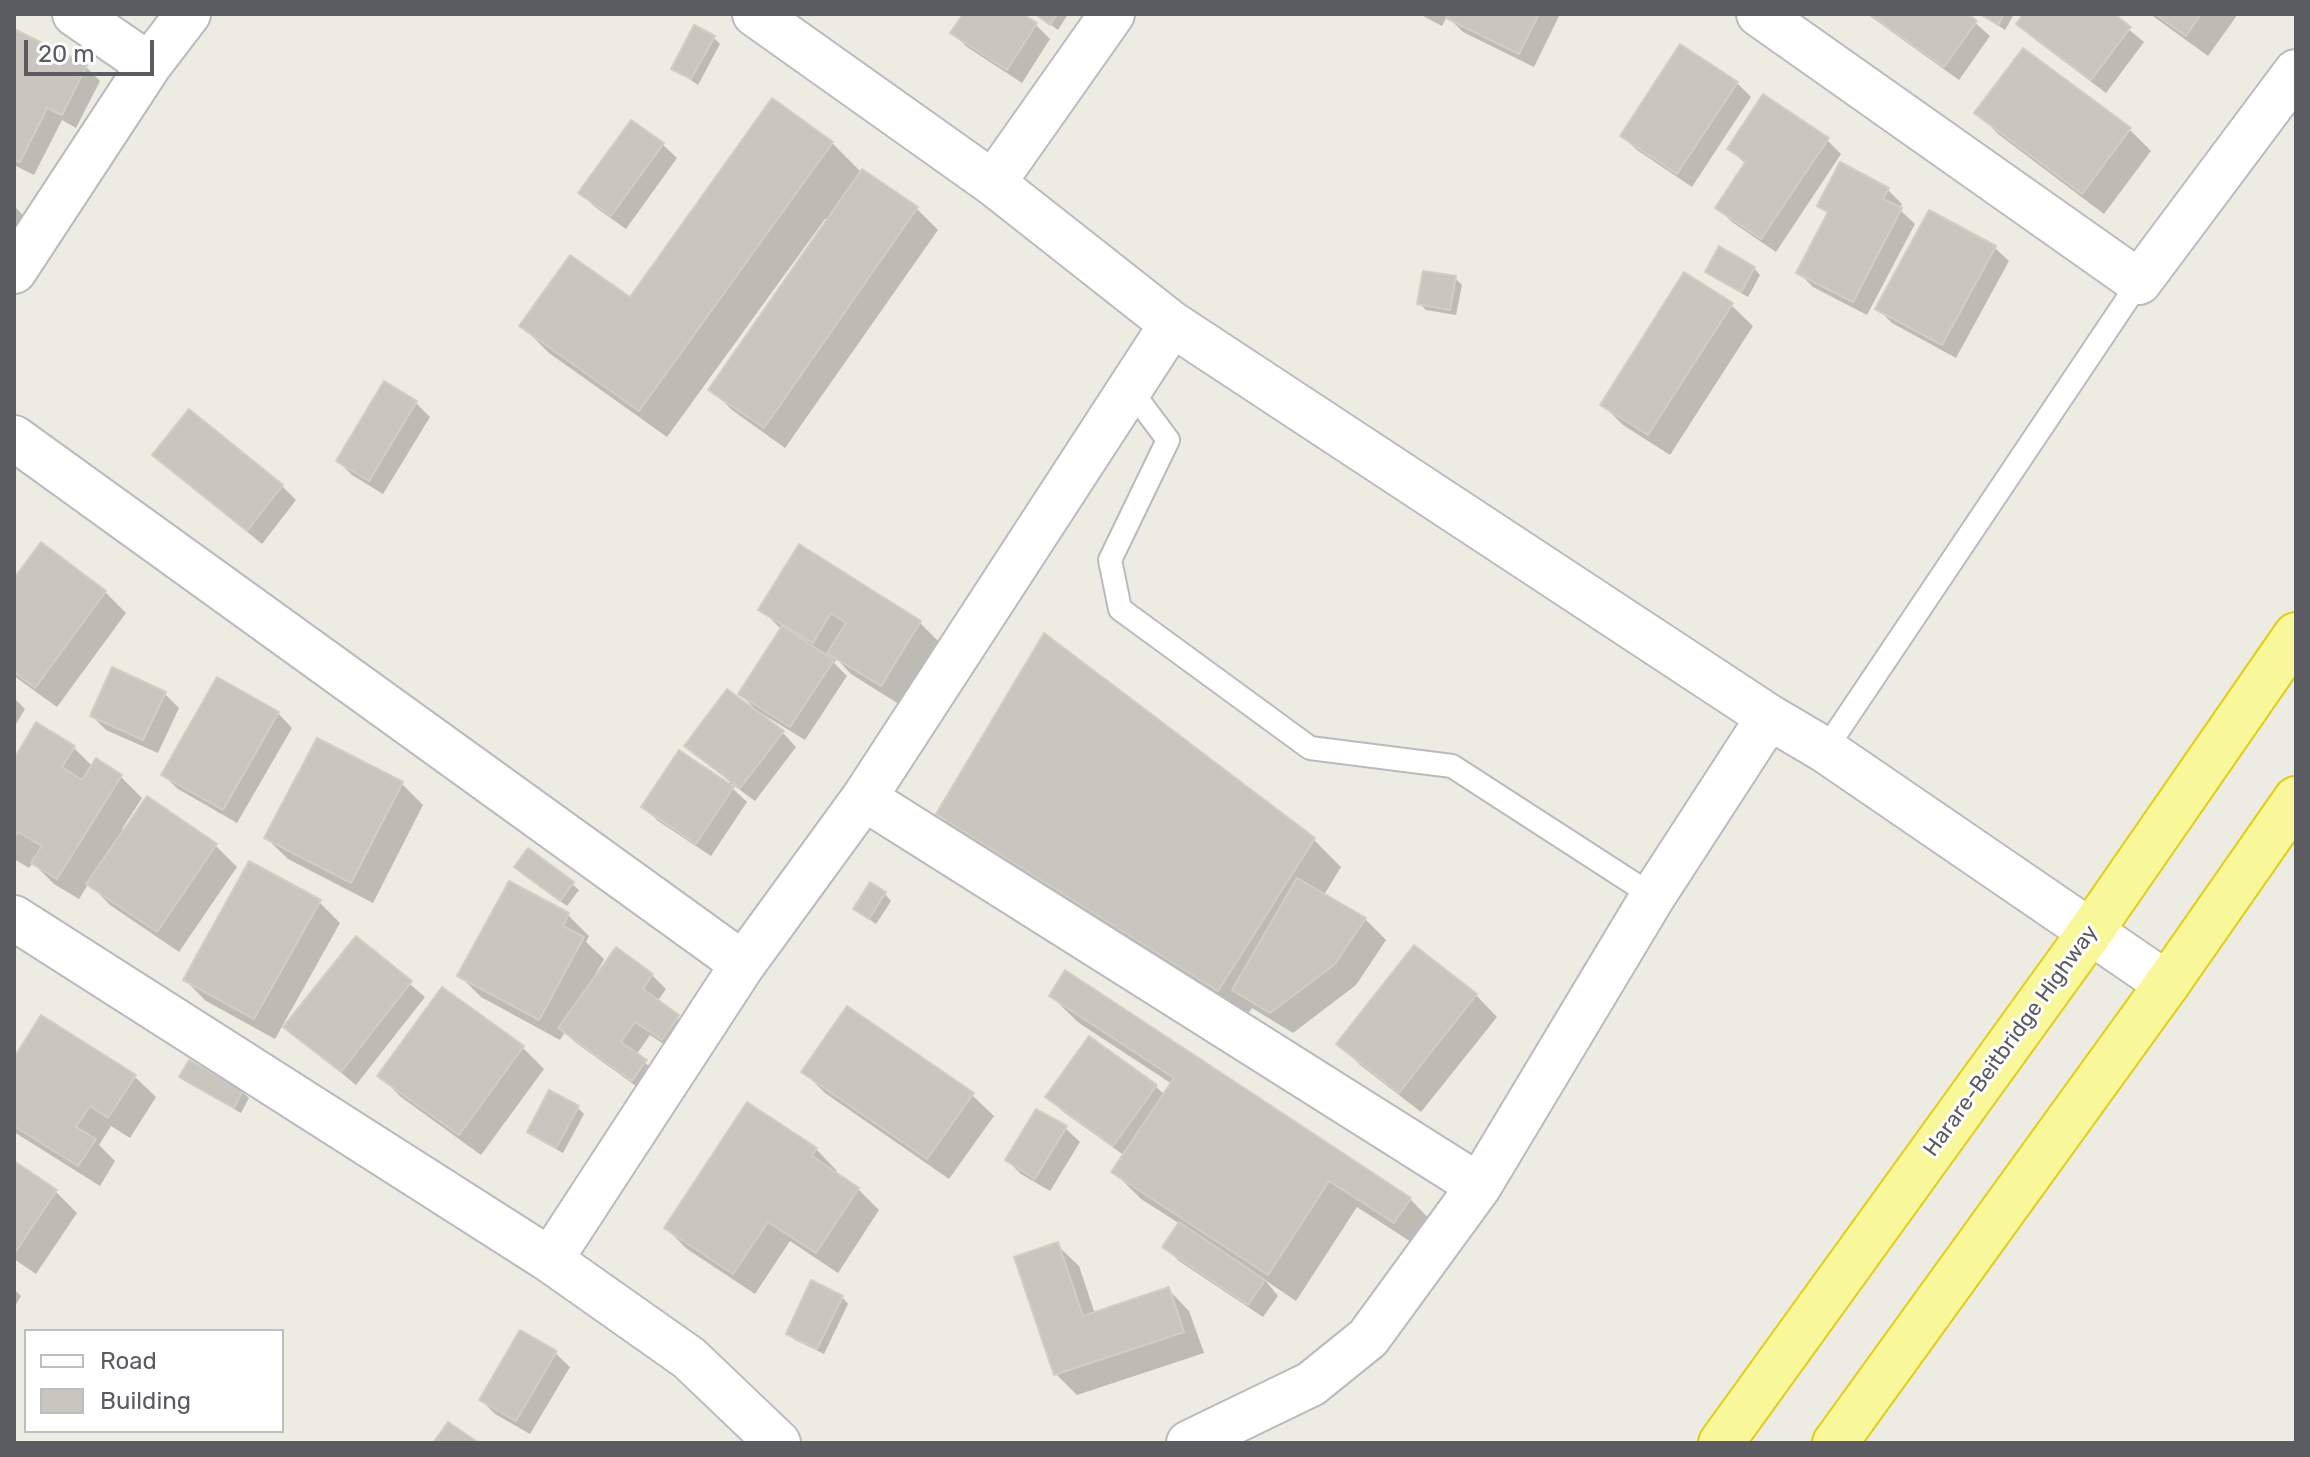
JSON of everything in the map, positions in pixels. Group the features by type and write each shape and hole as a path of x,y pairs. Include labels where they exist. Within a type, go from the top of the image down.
{"highway":[{"name":"Harare-Beitbridge Highway","path":"1721,1443 2091,931 2296,635"},
{"path":"1835,1443 2167,984 2296,799"}],"street":[{"path":"75,14 149,65"},
{"path":"14,271 149,65 188,14"},
{"path":"755,14 993,183 1172,324 1769,717 1825,750 2167,984"},
{"path":"993,183 1112,14"},
{"path":"1759,14 2139,282 2296,72"},
{"path":"550,1260 743,964 864,798 1172,324"},
{"path":"14,438 743,964"},
{"path":"1189,1443 1311,1384 1368,1338 1479,1186 1653,896 1769,717"},
{"path":"864,798 1479,1186"},
{"path":"14,918 550,1260 689,1358 778,1443"}],"lane":[{"path":"1825,750 2139,282"},
{"path":"1130,389 1168,440 1110,560 1120,609 1310,748 1452,766 1653,896"}],"building":[{"path":"963,14 1023,14 1037,23 1007,70 950,33"},
{"path":"1035,14 1057,14 1050,25"},
{"path":"1449,14 1539,14 1519,54 1446,18"},
{"path":"1869,14 1968,14 1977,21 1944,67"},
{"path":"1980,14 2004,14 1998,25"},
{"path":"2023,14 2114,14 2131,27 2091,80 2016,24"},
{"path":"2155,14 2201,14 2186,36"},
{"path":"694,25 715,36 691,79 671,69"},
{"path":"16,30 87,65 62,115 47,108 20,162 14,160"},
{"path":"1680,44 1738,82 1677,174 1620,136"},
{"path":"2023,48 2131,128 2082,194 1974,113"},
{"path":"1763,94 1829,138 1761,239 1715,208 1746,161 1727,149"},
{"path":"772,98 833,142 639,411 519,326 570,255 630,297"},
{"path":"631,120 664,143 611,216 578,193"},
{"path":"1840,162 1889,188 1883,199 1902,208 1853,302 1796,273 1828,212 1817,206"},
{"path":"862,169 918,207 764,428 708,390"},
{"path":"1929,210 1996,246 1942,345 1875,309"},
{"path":"1719,246 1755,267 1741,292 1705,272"},
{"path":"1423,271 1456,276 1450,310 1417,304"},
{"path":"1684,272 1733,303 1648,435 1600,405"},
{"path":"384,381 417,401 369,481 336,461"},
{"path":"189,409 283,485 247,531 152,455"},
{"path":"41,542 106,591 35,688 14,672 14,578"},
{"path":"799,544 921,621 881,686 827,653 846,623 831,613 813,643 758,610"},
{"path":"782,626 834,660 790,727 738,694"},
{"path":"1044,633 1315,838 1218,991 936,814"},
{"path":"112,667 166,692 143,740 90,716"},
{"path":"217,677 279,712 223,810 161,775"},
{"path":"727,689 784,731 740,788 684,746"},
{"path":"36,722 75,746 62,767 82,780 96,758 122,775 57,879 31,863 42,846 18,832 14,838 14,759"},
{"path":"317,738 403,782 351,883 264,838"},
{"path":"679,750 734,787 696,844 641,807"},
{"path":"147,796 217,844 157,932 86,884"},
{"path":"528,848 574,882 560,901 514,867"},
{"path":"249,861 321,900 254,1019 183,980"},
{"path":"1297,878 1366,918 1335,964 1270,1013 1232,990"},
{"path":"509,881 569,913 563,926 584,937 539,1020 457,976"},
{"path":"870,882 886,892 869,919 853,909"},
{"path":"356,936 412,981 341,1072 283,1027"},
{"path":"1414,945 1477,994 1399,1093 1336,1044"},
{"path":"616,947 653,974 643,989 679,1015 662,1040 635,1022 621,1042 647,1060 632,1081 558,1028"},
{"path":"1065,970 1411,1198 1394,1223 1329,1181 1268,1275 1111,1172 1174,1078 1049,996"},
{"path":"442,987 524,1046 459,1135 377,1076"},
{"path":"847,1006 974,1093 927,1159 801,1072"},
{"path":"41,1015 136,1075 108,1118 90,1106 76,1127 96,1139 78,1166 14,1126 14,1058"},
{"path":"1089,1036 1157,1085 1113,1146 1045,1097"},
{"path":"189,1060 243,1090 234,1108 179,1077"},
{"path":"549,1090 579,1106 556,1148 527,1132"},
{"path":"747,1102 817,1148 812,1156 859,1188 816,1253 768,1222 733,1274 664,1228"},
{"path":"1036,1109 1067,1126 1035,1179 1005,1160"},
{"path":"14,1161 57,1190 14,1254"},
{"path":"1179,1222 1265,1280 1248,1305 1162,1247"},
{"path":"1058,1242 1083,1316 1169,1287 1184,1332 1054,1375 1014,1257"},
{"path":"811,1280 843,1296 817,1349 786,1334"},
{"path":"520,1330 557,1351 516,1421 479,1400"},
{"path":"448,1422 479,1443 433,1443"}]}
